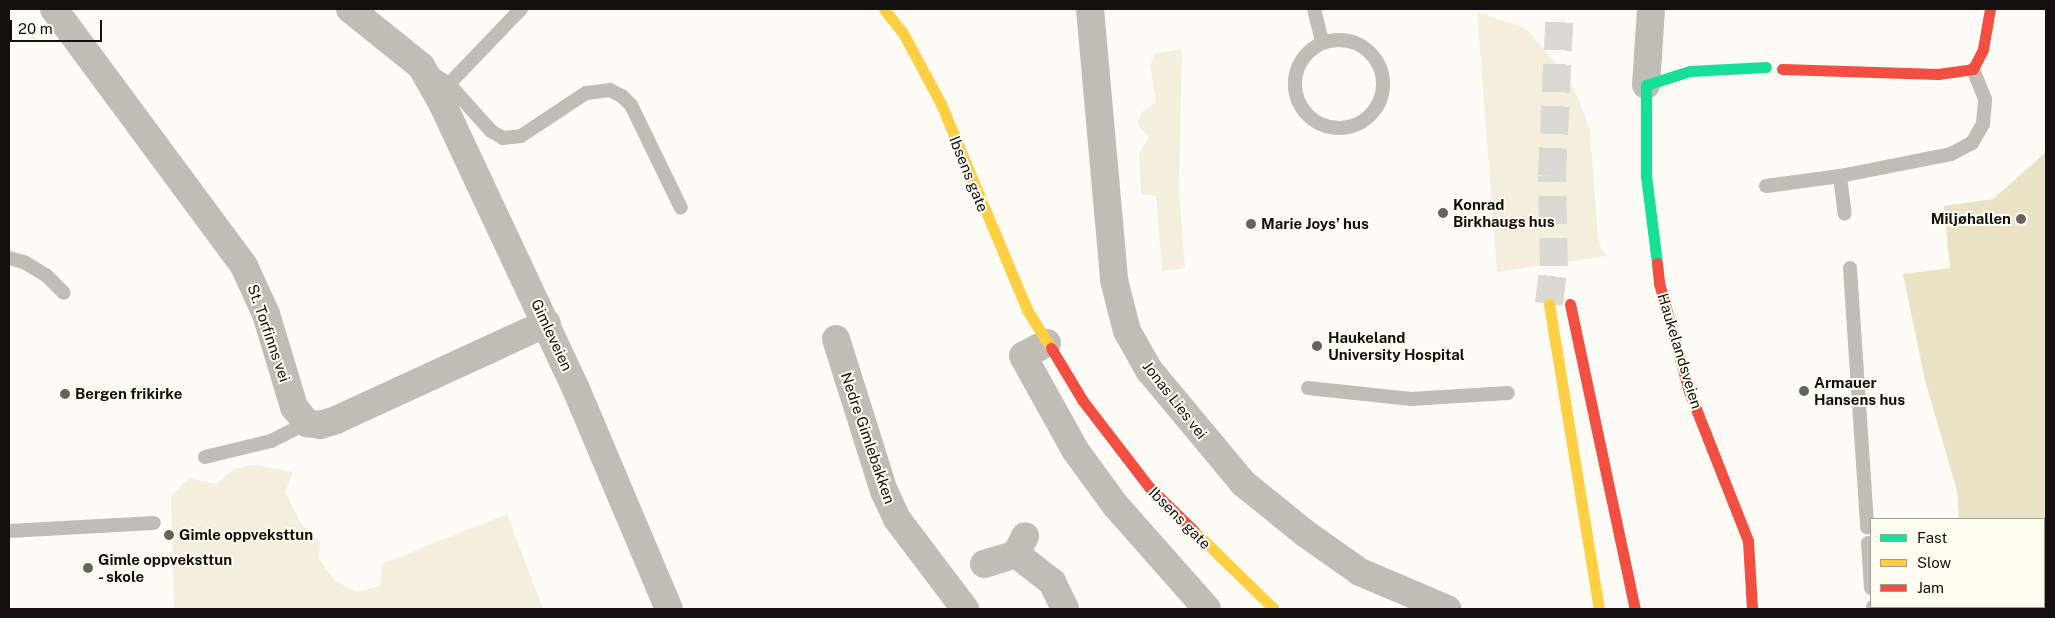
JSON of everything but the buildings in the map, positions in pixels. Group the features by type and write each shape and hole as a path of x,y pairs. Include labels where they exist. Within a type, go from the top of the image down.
{"main road":[{"name":"Ibsens gate","path":"884,9 903,33 941,104 998,246 1027,310 1047,343 1121,455 1182,522 1274,609"},
{"path":"1782,69 1938,74 1974,69 1983,48 1990,9"},
{"path":"1646,85 1690,71 1766,67"},
{"name":"Haukelandsveien","path":"1646,85 1646,176 1659,283 1689,391 1735,502 1748,541 1752,609"},
{"path":"1549,304 1599,609"},
{"path":"1570,304 1635,609"}],"street":[{"name":"St. Torfinns vei","path":"54,9 244,266 266,314 294,407 307,423"},
{"name":"Gimleveien","path":"350,9 420,66 442,103 547,323 622,492 669,609"},
{"name":"Jonas Lies vei","path":"1090,9 1114,280 1128,331 1149,370 1243,483 1306,534 1360,572 1447,609"},
{"name":"Haukelandsveien","path":"1646,85 1651,9"},
{"path":"307,423 320,425 336,420 547,323"},
{"name":"Nedre Gimlebakken","path":"836,339 884,492 897,519 965,601"},
{"path":"1047,343 1023,356 1071,444 1116,506 1207,609"},
{"path":"984,564 1021,545 1052,582 1065,609"}],"lane":[{"path":"449,84 521,9"},
{"path":"1314,9 1322,42"},
{"path":"1351,41 1375,57 1382,71 1384,86 1373,113 1348,128 1319,124 1307,116 1294,90 1300,61 1322,42 1351,41"},
{"name":"Gimleveien","path":"420,66 449,84 491,131 512,138 586,93 610,90 622,96 631,105 681,208"},
{"path":"1766,186 1840,176 1951,154 1972,143 1983,124 1985,99 1974,69"},
{"path":"1840,176 1845,214"},
{"path":"9,258 24,262 46,275 64,293"},
{"path":"1850,268 1867,527"},
{"path":"1308,388 1411,398 1508,394"},
{"path":"204,457 271,441 307,423"},
{"path":"9,531 154,523"},
{"path":"1868,543 1870,573"}],"shaded area":[{"path":"1477,12 1522,27 1530,33 1562,70 1577,96 1590,130 1598,237 1601,248 1608,256 1497,272"},
{"path":"1182,49 1179,190 1185,268 1162,271 1156,196 1141,194 1139,153 1149,138 1137,124 1142,112 1156,101 1150,65 1156,53"},
{"path":"2046,152 2046,609 1965,609 2045,608 2045,518 1959,518 1957,491 1925,380 1903,274 1950,268 1944,206 1993,199"},
{"path":"254,465 293,472 285,492 301,524 320,542 319,559 335,581 357,592 380,586 382,564 507,514 543,609 174,609 171,496 189,478 216,484 234,469"}],"tunnel":[{"path":"1549,304 1554,266 1552,176 1560,9"}],"traffic: fast":[{"path":"1657,263 1646,176 1646,85 1690,71 1766,67"}],"traffic: slow":[{"path":"884,9 903,33 941,104 1027,310 1051,348"},
{"path":"1549,304 1599,609"},
{"path":"1193,530 1274,609"}],"traffic: jam":[{"path":"1782,69 1938,74 1973,69 1983,49 1990,9"},
{"path":"1657,263 1659,283 1689,391 1748,541 1752,609"},
{"path":"1570,304 1635,609"},
{"path":"1051,348 1083,401 1149,487 1193,530"}],"place":[{"name":"Konrad Birkhaugs hus","path":"1443,213"},
{"name":"Miljøhallen","path":"2021,219"},
{"name":"Marie Joys’ hus","path":"1251,224"},
{"name":"Haukeland University Hospital","path":"1317,346"},
{"name":"Armauer Hansens hus","path":"1804,391"},
{"name":"Bergen frikirke","path":"65,394"},
{"name":"Gimle oppveksttun","path":"169,535"},
{"name":"Gimle oppveksttun - skole","path":"88,568"}]}
